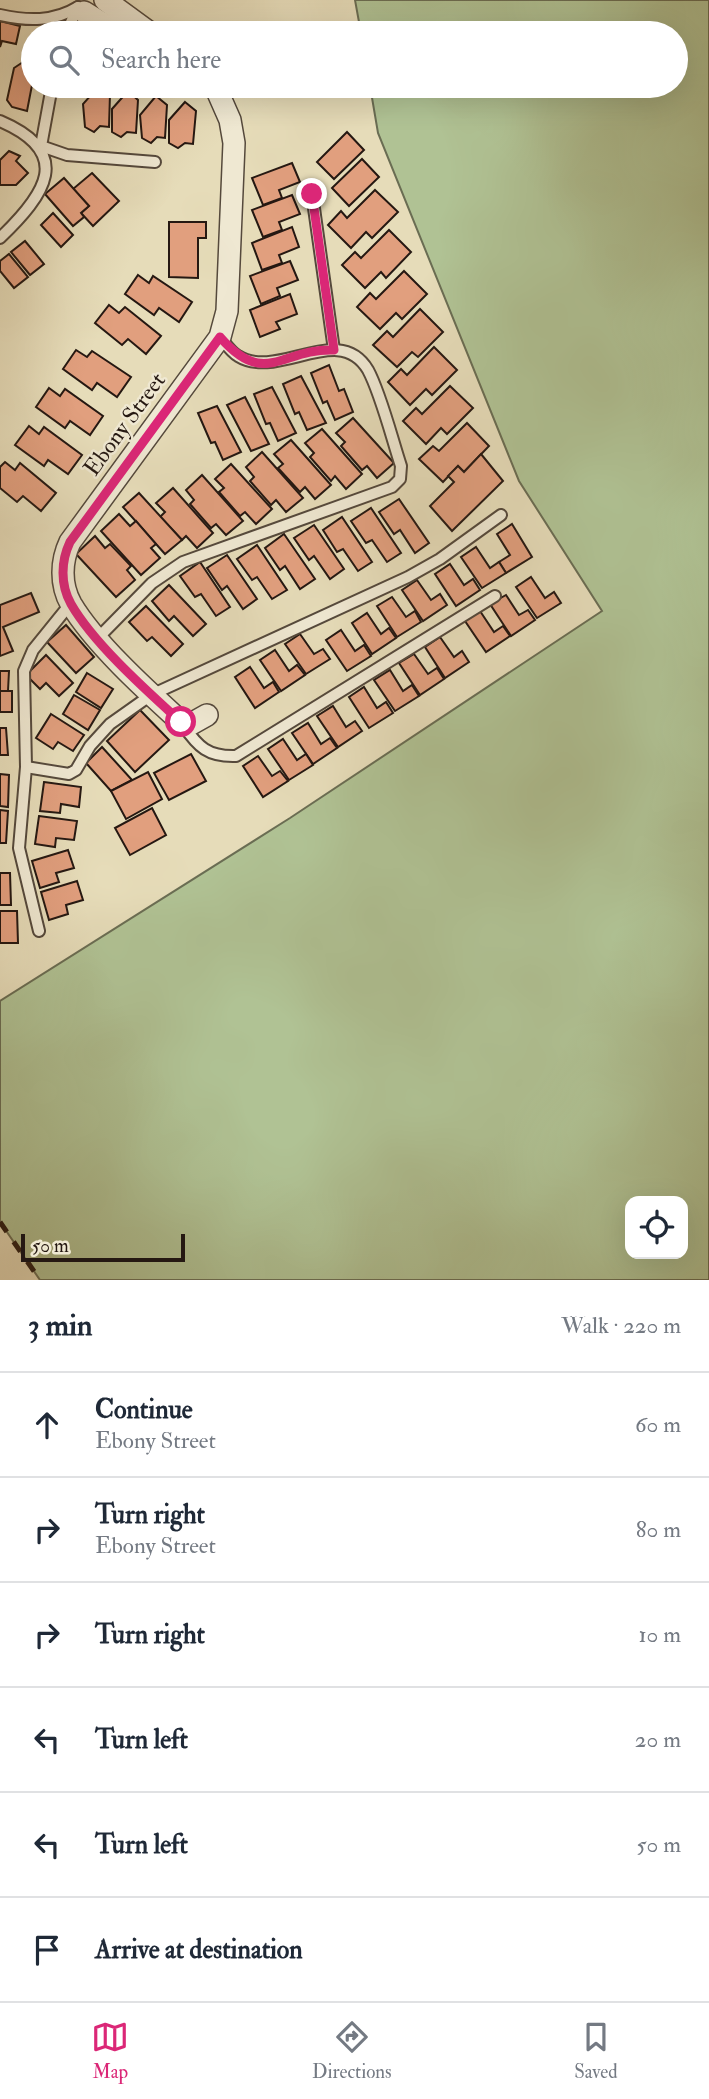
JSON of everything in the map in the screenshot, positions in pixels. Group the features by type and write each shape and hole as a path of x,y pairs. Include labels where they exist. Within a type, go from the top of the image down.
{"street":[{"path":"89,4 98,21"},
{"path":"89,4 125,21"},
{"name":"Ebony Street","path":"181,722 98,638 71,603 64,585 62,558 70,542 220,337 227,311 234,144 230,120 220,98"},
{"path":"181,722 191,724 207,715"}],"lane":[{"path":"0,15 39,20 69,13 89,4"},
{"path":"76,21 89,4"},
{"path":"0,238 29,210 44,184 45,166 41,146 50,98"},
{"path":"0,121 22,130 41,146 67,155 155,162"},
{"path":"312,194 334,350"},
{"path":"98,638 152,583 183,562 392,487 400,479 401,466 367,369 355,356 319,349 277,363 257,363 237,356 220,337"},
{"path":"26,767 69,774 76,770 90,746 110,724 152,695 408,577 440,559 501,515"},
{"path":"181,722 197,746 207,753 236,756 495,596"},
{"path":"39,931 19,848 26,767 24,671 27,661 71,603"}],"green space":[{"path":"355,0 709,0 709,1280 40,1280 0,1222 0,1001 290,818 602,611 519,481 378,133 372,98 688,98 688,21 359,21"}],"building":[{"path":"0,21 20,26 16,44 2,41 0,47"},
{"path":"21,63 21,98 30,98 27,111 12,107 7,100 14,68"},
{"path":"88,98 110,98 109,127 100,126 94,132 85,127 83,104"},
{"path":"122,98 138,100 136,133 127,132 121,137 112,132 112,109"},
{"path":"154,98 167,105 165,138 157,137 151,143 142,138 140,115"},
{"path":"185,102 196,111 193,144 185,143 178,148 169,143 169,120"},
{"path":"347,132 364,150 334,179 317,162"},
{"path":"9,151 20,156 16,161 28,173 16,185 0,185 0,160"},
{"path":"362,159 379,177 349,206 332,188"},
{"path":"292,163 300,182 279,190 282,198 263,205 252,178"},
{"path":"92,173 119,201 93,226 81,213 89,206 73,189"},
{"path":"64,178 89,206 81,213 84,217 73,226 45,194"},
{"path":"375,190 398,212 372,238 366,232 351,248 328,225 341,211 347,218"},
{"path":"292,195 300,214 279,222 282,230 263,237 252,210"},
{"path":"53,213 73,235 61,247 41,225"},
{"path":"169,222 206,222 206,238 198,238 198,278 169,277"},
{"path":"292,227 299,247 279,255 282,263 262,270 252,243"},
{"path":"389,230 411,252 386,278 381,272 365,288 342,265 355,252 361,258"},
{"path":"25,241 44,264 30,275 11,252"},
{"path":"9,254 28,277 14,288 0,271 0,261"},
{"path":"290,261 298,280 277,288 280,296 261,304 250,276"},
{"path":"404,271 427,294 402,319 396,313 380,329 357,307 370,293 376,299"},
{"path":"138,275 149,283 153,276 192,302 179,322 159,308 154,315 125,294"},
{"path":"290,294 297,314 276,322 280,329 260,337 250,310"},
{"path":"109,305 119,313 125,307 161,336 146,354 128,339 122,345 95,323"},
{"path":"420,309 443,332 418,357 412,352 397,367 373,345 387,331 393,337"},
{"path":"434,347 457,370 432,395 426,389 410,405 388,382 401,369 407,375"},
{"path":"76,350 87,357 92,351 131,377 117,397 97,383 92,390 63,369"},
{"path":"329,365 339,391 344,389 353,412 335,420 327,401 323,403 311,373"},
{"path":"301,376 326,423 307,430 299,412 295,414 283,384"},
{"path":"450,386 473,408 447,434 441,428 426,444 403,421 416,408 422,414"},
{"path":"272,387 296,433 278,441 270,423 266,424 254,394"},
{"path":"49,388 60,396 65,389 103,416 90,435 70,421 65,428 36,407"},
{"path":"245,397 269,444 251,451 227,405"},
{"path":"217,406 241,452 223,460 215,442 211,443 198,413"},
{"path":"353,418 394,463 377,478 367,466 362,470 341,446 345,442 336,433"},
{"path":"467,423 489,446 464,472 458,466 443,482 419,459 433,446 439,451"},
{"path":"29,426 39,434 44,427 82,455 68,474 48,460 44,466 15,445"},
{"path":"322,429 362,474 346,489 335,476 331,481 310,457 314,453 305,443"},
{"path":"291,440 331,485 315,499 305,487 300,492 278,468 283,464 274,454"},
{"path":"262,452 303,498 286,512 276,500 271,505 250,481 254,477 246,467"},
{"path":"481,454 503,481 452,531 430,506 454,482 448,476 458,466 464,472"},
{"path":"5,462 15,470 20,463 56,493 41,511 23,496 17,502 0,488 0,467"},
{"path":"231,464 272,509 256,524 245,512 240,516 219,492 224,488 215,479"},
{"path":"202,475 243,521 226,535 216,524 211,528 190,504 194,500 186,490"},
{"path":"173,488 213,533 197,548 186,536 182,540 160,517 165,512 156,503"},
{"path":"139,493 182,540 165,554 123,507"},
{"path":"399,499 429,543 415,553 400,530 394,534 379,512"},
{"path":"371,508 401,553 387,562 372,540 366,543 351,521"},
{"path":"119,514 130,526 136,521 156,544 151,548 160,558 141,575 101,531"},
{"path":"342,517 372,562 358,571 343,549 337,552 323,530"},
{"path":"512,524 532,557 506,573 499,562 510,555 497,534"},
{"path":"314,525 344,569 330,579 314,556 309,560 294,538"},
{"path":"284,534 315,579 300,589 285,566 280,570 265,548"},
{"path":"95,536 105,548 110,544 131,566 127,570 135,580 116,597 76,554"},
{"path":"257,545 287,590 272,599 257,577 252,580 237,559"},
{"path":"476,547 490,568 499,562 506,573 482,588 461,557"},
{"path":"227,555 257,599 243,609 227,586 222,590 207,568"},
{"path":"200,562 230,607 216,616 201,594 195,597 180,576"},
{"path":"450,564 464,585 473,579 480,590 456,606 435,574"},
{"path":"531,577 545,598 554,592 561,603 537,618 516,587"},
{"path":"417,580 431,600 440,594 447,605 423,621 402,590"},
{"path":"169,585 206,624 193,636 174,616 169,621 152,601"},
{"path":"31,593 39,612 3,627 13,651 0,656 0,605"},
{"path":"506,595 519,615 528,610 535,620 511,636 490,604"},
{"path":"392,597 406,617 415,611 421,622 397,637 377,606"},
{"path":"146,606 183,644 171,656 152,637 147,641 129,622"},
{"path":"480,611 494,632 503,626 510,636 486,652 465,621"},
{"path":"367,613 381,634 389,628 396,638 372,654 352,623"},
{"path":"66,625 94,657 76,673 47,642"},
{"path":"341,630 355,651 364,645 371,656 347,671 326,640"},
{"path":"300,634 314,654 323,649 330,659 306,674 285,644"},
{"path":"440,637 454,657 462,651 469,662 445,678 425,647"},
{"path":"275,650 289,671 297,665 305,675 281,691 260,660"},
{"path":"414,654 428,674 437,668 444,679 420,695 399,663"},
{"path":"46,655 73,683 59,696 46,683 40,689 26,675"},
{"path":"250,667 264,688 273,682 279,692 255,708 235,677"},
{"path":"390,670 403,691 412,685 419,696 395,711 374,680"},
{"path":"0,671 9,671 8,691 0,691"},
{"path":"87,673 113,689 101,708 76,692"},
{"path":"364,687 377,708 386,702 393,713 369,728 349,697"},
{"path":"0,691 12,691 12,712 0,712"},
{"path":"74,695 100,710 88,730 63,714"},
{"path":"333,706 346,727 355,721 362,731 338,747 317,716"},
{"path":"140,710 169,740 135,772 107,741"},
{"path":"51,714 84,735 73,751 58,742 53,749 36,738"},
{"path":"308,723 321,744 330,738 337,748 313,764 292,733"},
{"path":"0,728 6,728 8,755 0,755"},
{"path":"283,739 297,760 306,754 313,765 289,780 268,749"},
{"path":"102,747 132,780 111,791 86,763"},
{"path":"191,754 206,781 169,800 154,773"},
{"path":"258,756 272,776 280,771 288,781 263,797 243,766"},
{"path":"148,772 162,799 126,819 111,791"},
{"path":"0,774 9,775 8,807 0,806"},
{"path":"44,782 81,787 79,807 61,804 60,813 40,811"},
{"path":"152,808 166,835 130,855 115,828"},
{"path":"0,810 8,811 6,843 0,843"},
{"path":"39,816 77,821 74,840 56,838 55,847 35,844"},
{"path":"68,850 74,868 56,873 59,882 40,888 32,861"},
{"path":"0,873 10,873 11,905 0,905"},
{"path":"77,881 83,900 66,905 68,914 49,920 41,892"},
{"path":"0,911 17,911 18,943 0,943"}],"railway":[{"path":"0,1222 40,1280"}],"route":[{"path":"181,722 98,638 71,603 64,585 62,558 70,542 220,337 237,356 257,363 277,363 319,349 334,350 312,194"}]}
